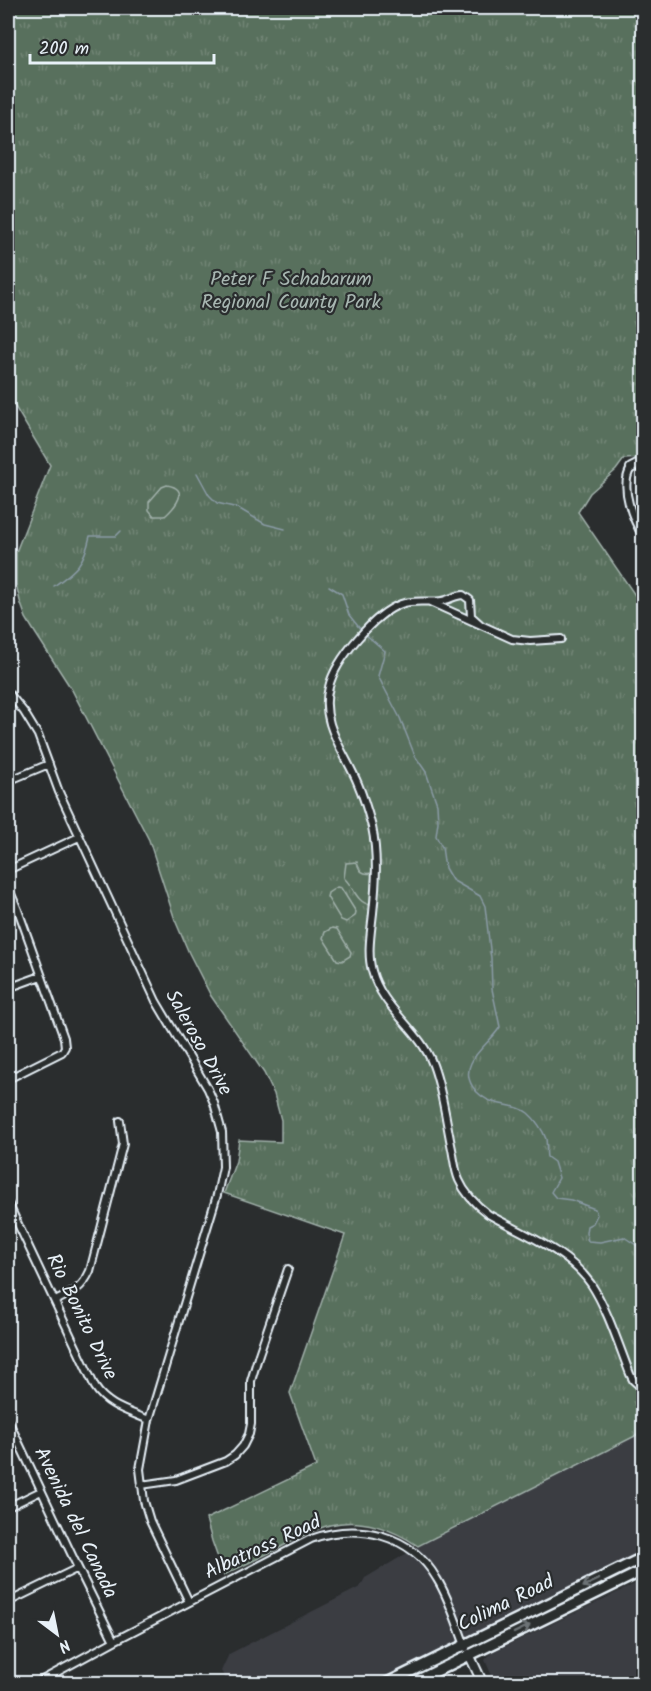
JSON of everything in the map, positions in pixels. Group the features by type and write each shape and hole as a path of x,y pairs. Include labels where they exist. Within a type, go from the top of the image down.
{"main road":[{"name":"Colima Road","path":"385,1683 644,1557"},
{"name":"Colima Road","path":"410,1683 644,1570"}],"street":[{"path":"644,464 631,468 626,480 630,507 644,538"},
{"path":"480,624 471,616 471,603 466,596 441,601 400,604 381,615 339,662 328,689 326,707 332,730 362,793 372,829 376,873 370,962 375,981 388,1004 417,1036 430,1057 438,1081 456,1172 467,1195 479,1208 556,1252 582,1274 599,1299 633,1380 644,1390"},
{"path":"427,601 517,640 561,639"},
{"name":"Saleroso Drive","path":"8,692 38,735 59,792 156,1001 208,1089 222,1132 223,1167 217,1195 149,1419 140,1469 144,1501 150,1521 189,1602"},
{"path":"8,781 49,764"},
{"path":"8,870 80,837"},
{"path":"8,887 64,1038 65,1047 62,1052 8,1079"},
{"path":"8,988 41,975"},
{"path":"55,1301 76,1291 85,1283 90,1271 123,1144 120,1120"},
{"name":"Rio Bonito Drive","path":"8,1203 94,1387 108,1402 149,1419"},
{"path":"141,1485 176,1480 226,1461 243,1446 251,1424 251,1381 288,1269"},
{"name":"Avenida del Canada","path":"8,1420 114,1641"},
{"path":"8,1507 41,1491"},
{"name":"Albatross Road","path":"35,1683 311,1539 338,1531 376,1533 399,1542 421,1558 431,1569 446,1595 483,1683"},
{"path":"8,1602 78,1568"}],"shaded area":[{"path":"643,1430 643,1550 376,1683 228,1683 221,1671 229,1654 360,1587 365,1578 431,1539"},
{"path":"643,1580 643,1683 495,1683 485,1660 491,1653"}],"green space":[{"name":"Peter F Schabarum Regional County Park","path":"8,8 643,8 643,458 624,459 616,470 590,493 578,512 637,598 643,614 643,1432 418,1546 398,1534 376,1526 342,1523 310,1532 224,1575 206,1519 316,1466 290,1393 345,1235 224,1193 236,1161 239,1140 281,1142 281,1120 274,1094 264,1073 211,996 175,920 149,840 72,690 26,618 20,601 16,584 16,552 50,465 8,395"},
{"path":"167,485 178,490 179,499 165,516 154,516 149,510 149,502 162,487"},
{"path":"357,862 362,872 372,873 370,905 358,898 344,878 346,863"},
{"path":"337,887 341,888 356,912 355,916 346,922 341,920 327,897 328,893"},
{"path":"332,928 337,929 351,952 350,956 342,961 337,960 323,938 325,932"}],"waterway":[{"path":"197,473 209,495 217,503 238,508 265,524 285,529"},
{"path":"54,586 78,566 90,536 116,536 121,531"},
{"path":"329,586 342,594 349,615 361,630"},
{"path":"364,633 385,651 378,676 400,718 415,756 426,772 437,804 436,836 442,847 445,868 452,880 480,896 485,906 492,989 500,1027 471,1063 470,1081 481,1096 493,1102 524,1110 531,1115 543,1132 546,1139 547,1157 554,1162 559,1178 551,1192 556,1198 571,1200 595,1209 597,1215 593,1223 587,1226 588,1241 600,1242 624,1237 644,1252"}]}
